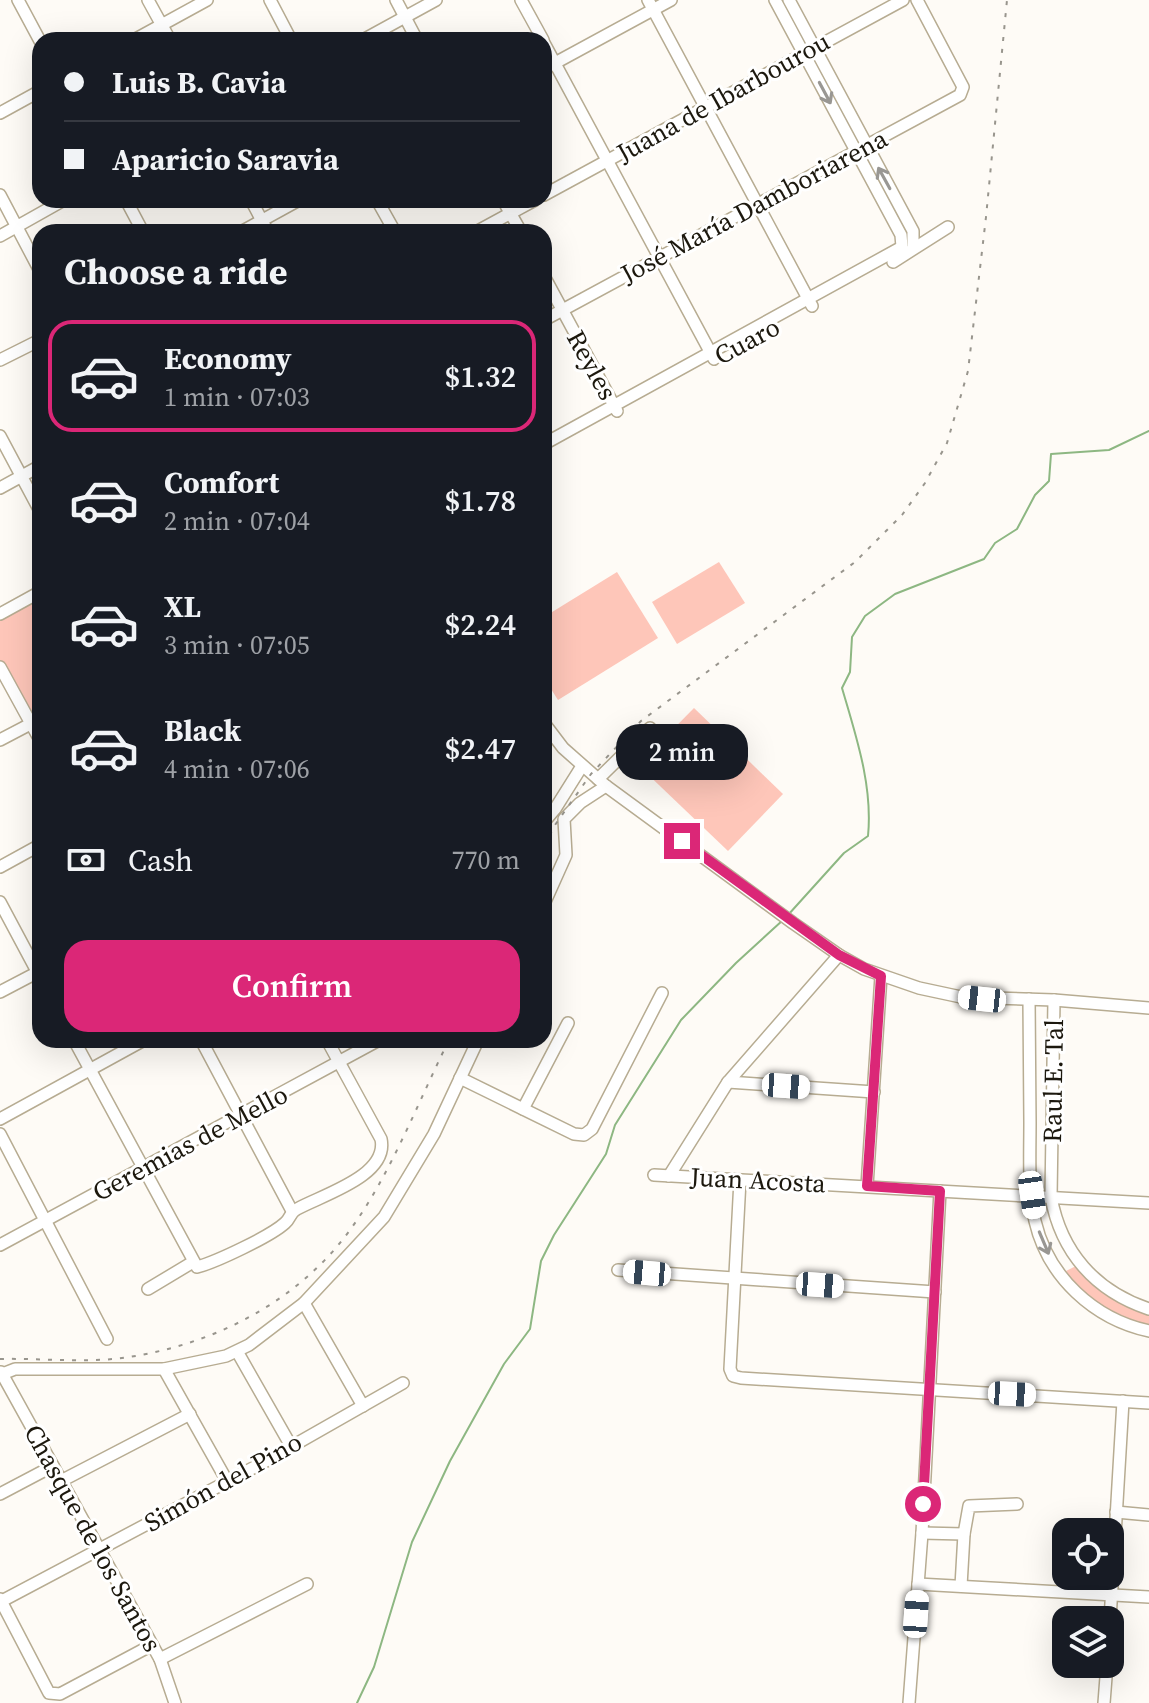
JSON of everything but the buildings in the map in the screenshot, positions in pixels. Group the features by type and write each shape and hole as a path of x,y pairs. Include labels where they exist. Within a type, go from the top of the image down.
{"street":[{"path":"18,0 35,32"},
{"path":"148,0 166,32"},
{"path":"149,32 207,0"},
{"path":"270,0 287,32"},
{"path":"396,0 413,32"},
{"path":"378,32 436,0"},
{"path":"521,0 538,32"},
{"path":"552,65 650,5 671,0"},
{"path":"775,0 808,50 861,148 908,248"},
{"path":"789,0 808,50"},
{"name":"Juana de Ibarbourou","path":"552,191 903,0"},
{"name":"José María Damboriarena","path":"552,316 960,95 963,87 917,0"},
{"path":"650,5 810,303"},
{"path":"552,69 608,160 713,356"},
{"path":"0,113 32,95"},
{"path":"0,195 32,255"},
{"path":"0,236 50,208"},
{"path":"255,208 264,224"},
{"path":"256,224 285,208"},
{"path":"508,208 517,224"},
{"path":"491,224 520,208"},
{"name":"Cuaro","path":"552,446 810,303 906,255 908,248 948,227"},
{"name":"Reyles","path":"552,291 616,409"},
{"path":"0,360 32,344"},
{"name":"Cuaro","path":"552,440 616,409"},
{"path":"0,436 32,496"},
{"path":"0,488 32,470"},
{"path":"0,614 32,596"},
{"path":"0,667 32,715"},
{"path":"0,740 32,723"},
{"path":"552,813 650,728"},
{"path":"552,731 594,776 793,923 839,955 881,976 961,997 1054,1000 1149,1008"},
{"path":"552,886 566,855 564,819 580,803 594,776"},
{"path":"0,867 32,849"},
{"path":"0,902 32,960"},
{"path":"669,1176 728,1082 839,955"},
{"path":"0,992 32,976"},
{"path":"867,1186 881,976"},
{"path":"460,1078 574,1134 584,1135 592,1129 662,993"},
{"name":"Raul E. Tal","path":"1029,999 1032,1195 1038,1230 1057,1270 1069,1286 1101,1312 1121,1323 1149,1331"},
{"name":"Raul E. Tal","path":"1054,1000 1051,1197 1056,1224 1076,1258 1105,1287 1149,1309"},
{"path":"523,1109 568,1023"},
{"path":"78,1048 195,1264"},
{"path":"0,1119 129,1048"},
{"path":"205,1048 292,1211"},
{"path":"148,1289 195,1264 215,1263 285,1223 292,1211 355,1181 382,1151 381,1139 331,1048"},
{"name":"Geremias de Mello","path":"0,1245 364,1048"},
{"path":"1,1376 15,1369 164,1369 238,1353 304,1303 384,1217 434,1134 474,1048"},
{"path":"728,1082 874,1092"},
{"path":"0,1134 107,1339"},
{"name":"Juan Acosta","path":"654,1175 1149,1203"},
{"path":"740,1180 730,1369 733,1376 1149,1403"},
{"path":"909,1703 922,1533 940,1191"},
{"path":"1057,1270 1076,1258"},
{"path":"618,1270 935,1292"},
{"path":"304,1303 363,1406"},
{"path":"238,1353 291,1446"},
{"path":"164,1369 227,1481"},
{"name":"Chasque de los Santos","path":"1,1376 160,1659 175,1703"},
{"name":"Simón del Pino","path":"0,1601 227,1481 403,1383"},
{"path":"1111,1606 1123,1401"},
{"path":"61,1481 190,1414"},
{"path":"0,1494 53,1466"},
{"path":"961,1586 969,1506 1017,1504"},
{"path":"1116,1512 1149,1515"},
{"path":"922,1533 964,1534"},
{"path":"160,1659 307,1584"},
{"path":"918,1584 1149,1597"},
{"path":"0,1601 49,1693 60,1694 152,1645"},
{"path":"1104,1703 1106,1678"}],"shaded area":[{"path":"719,562 745,603 677,644 652,602"},
{"path":"617,572 658,638 558,700 552,691 552,612"},
{"path":"32,602 31,718 0,660 0,619"},
{"path":"694,708 783,794 728,851 638,765"},
{"path":"1080,1267 1105,1294 1149,1314 1149,1326 1114,1313 1088,1298 1070,1280 1066,1271"}],"waterway":[{"path":"788,915 844,853 868,836 866,780 842,688 850,672 852,637 865,616 895,594 984,559 995,543 1017,529 1035,495 1049,481 1051,454 1109,450 1149,431"},
{"path":"357,1703 374,1667 412,1542 450,1461 504,1364 530,1329 541,1261 554,1235 606,1154 615,1125 681,1020 783,920"}],"railway":[{"path":"552,831 591,774 641,721 855,562 902,515 925,483 947,443 968,371 1007,0"},
{"path":"0,1359 92,1360 155,1352 219,1331 250,1317 278,1299 329,1256 365,1208 391,1162 445,1048"}],"route":[{"path":"682,841 839,955 881,976 867,1186 940,1191 923,1504"}]}
